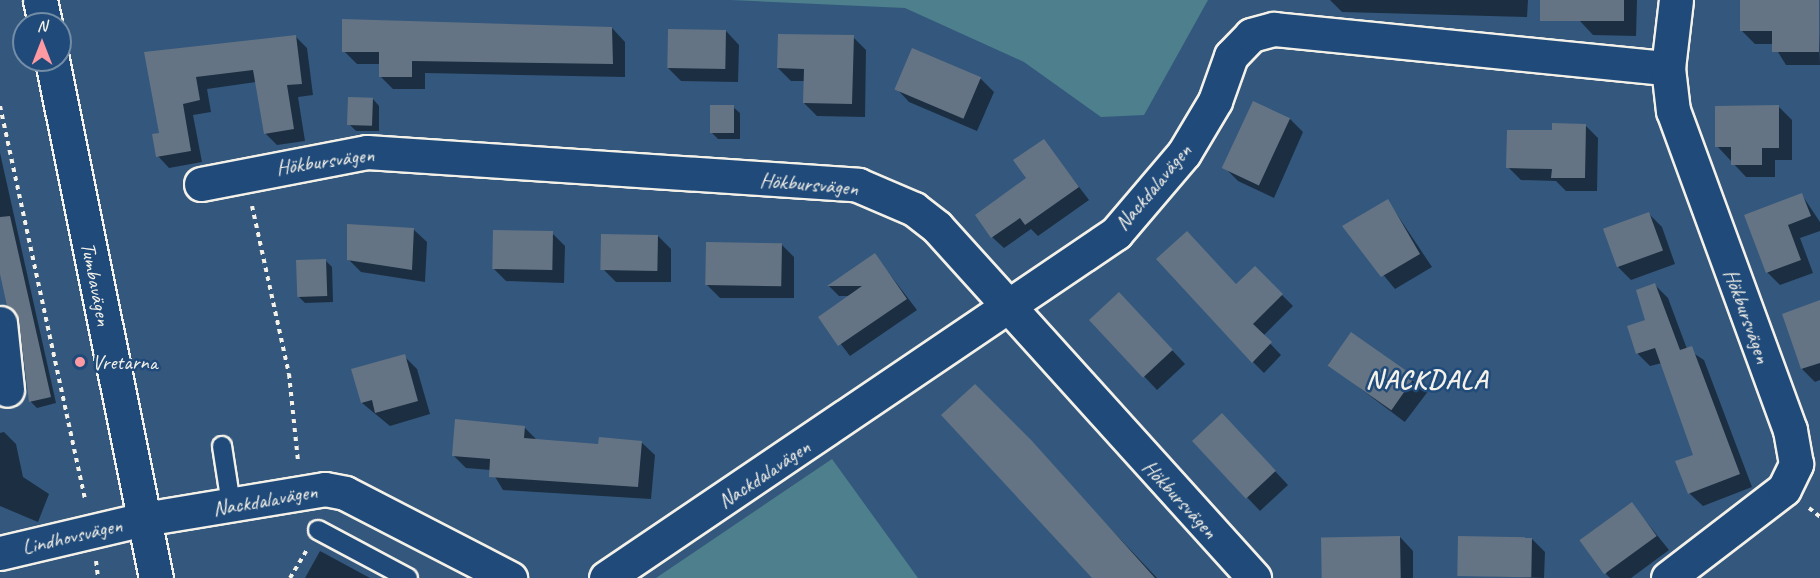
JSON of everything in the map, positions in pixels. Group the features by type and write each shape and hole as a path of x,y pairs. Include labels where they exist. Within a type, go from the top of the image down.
{"street":[{"name":"Hökbursvägen","path":"1668,578 1784,489 1796,464 1790,430 1673,111 1668,68 1676,0"},
{"name":"Nackdalavägen","path":"606,578 1007,311 1116,233 1184,153 1215,101 1231,56 1251,35 1274,29 1668,68"},
{"name":"Tumbavägen","path":"54,72 156,578"},
{"name":"Hökbursvägen","path":"201,184 367,152 858,186 914,209 937,227 1007,311 1254,578"},
{"path":"0,323 7,390"},
{"name":"Nackdalavägen","path":"144,519 325,489 345,492 510,578"},
{"name":"Lindhovsvägen","path":"0,553 144,519"}],"lane":[{"path":"222,446 231,504"},
{"path":"318,530 408,578"}],"path":[{"path":"0,106 92,533"},
{"path":"246,174 289,374 298,466"}],"green space":[{"path":"731,0 1208,0 1144,115 1101,117 1024,62 905,8"},
{"path":"832,459 918,578 656,578"}],"building":[{"path":"1540,0 1624,0 1624,21 1540,21"},
{"path":"1740,0 1819,0 1819,52 1772,52 1772,31 1740,31"},
{"path":"342,19 612,27 613,64 412,61 412,77 379,77 379,52 342,52"},
{"path":"668,29 726,30 725,69 667,68"},
{"path":"778,34 854,35 852,104 803,103 804,69 777,68"},
{"path":"296,35 302,84 287,85 294,129 264,134 253,70 196,77 200,100 183,104 191,151 156,157 152,134 159,133 144,52"},
{"path":"912,48 981,77 963,119 894,89"},
{"path":"348,97 373,98 372,126 347,125"},
{"path":"1253,101 1290,118 1259,185 1222,168"},
{"path":"710,105 734,105 734,133 710,133"},
{"path":"1779,105 1779,148 1762,148 1762,165 1731,165 1731,147 1715,147 1715,106"},
{"path":"1552,123 1586,124 1585,178 1551,178 1552,169 1506,168 1507,130 1552,130"},
{"path":"1044,139 1079,187 1025,225 1020,218 991,238 975,215 1026,178 1013,160"},
{"path":"1802,193 1811,216 1788,225 1801,260 1766,273 1744,215"},
{"path":"1388,199 1420,254 1381,277 1342,226"},
{"path":"1649,212 1663,251 1617,267 1603,229"},
{"path":"10,216 51,397 29,402 19,321 7,306 0,274 0,217"},
{"path":"347,224 414,228 412,270 347,260"},
{"path":"493,230 553,231 552,270 492,269"},
{"path":"1187,231 1236,284 1255,266 1283,294 1253,324 1272,342 1252,363 1156,259"},
{"path":"601,234 658,235 657,271 600,270"},
{"path":"706,242 782,243 781,286 705,285"},
{"path":"875,253 907,299 838,346 818,317 862,286 827,286"},
{"path":"326,259 327,296 297,297 296,260"},
{"path":"1655,283 1680,350 1692,346 1740,474 1688,494 1675,461 1693,455 1655,348 1636,354 1627,326 1645,320 1636,290"},
{"path":"1119,292 1173,350 1143,378 1089,320"},
{"path":"1820,300 1820,363 1801,369 1782,314"},
{"path":"1351,332 1415,377 1391,410 1327,366"},
{"path":"405,354 418,401 375,413 372,400 361,403 351,369"},
{"path":"975,384 1032,441 1155,578 1092,578 941,415"},
{"path":"1222,413 1276,471 1246,499 1192,441"},
{"path":"455,419 525,426 524,438 598,444 599,437 642,441 638,487 489,477 490,459 452,456"},
{"path":"1632,502 1657,536 1604,574 1579,540"},
{"path":"1400,536 1401,578 1322,578 1321,537"},
{"path":"1458,536 1532,537 1531,577 1457,576"}],"place":[{"name":"Vretarna","path":"80,362"}],"district":[{"name":"NACKDALA","path":"1427,380"}]}
